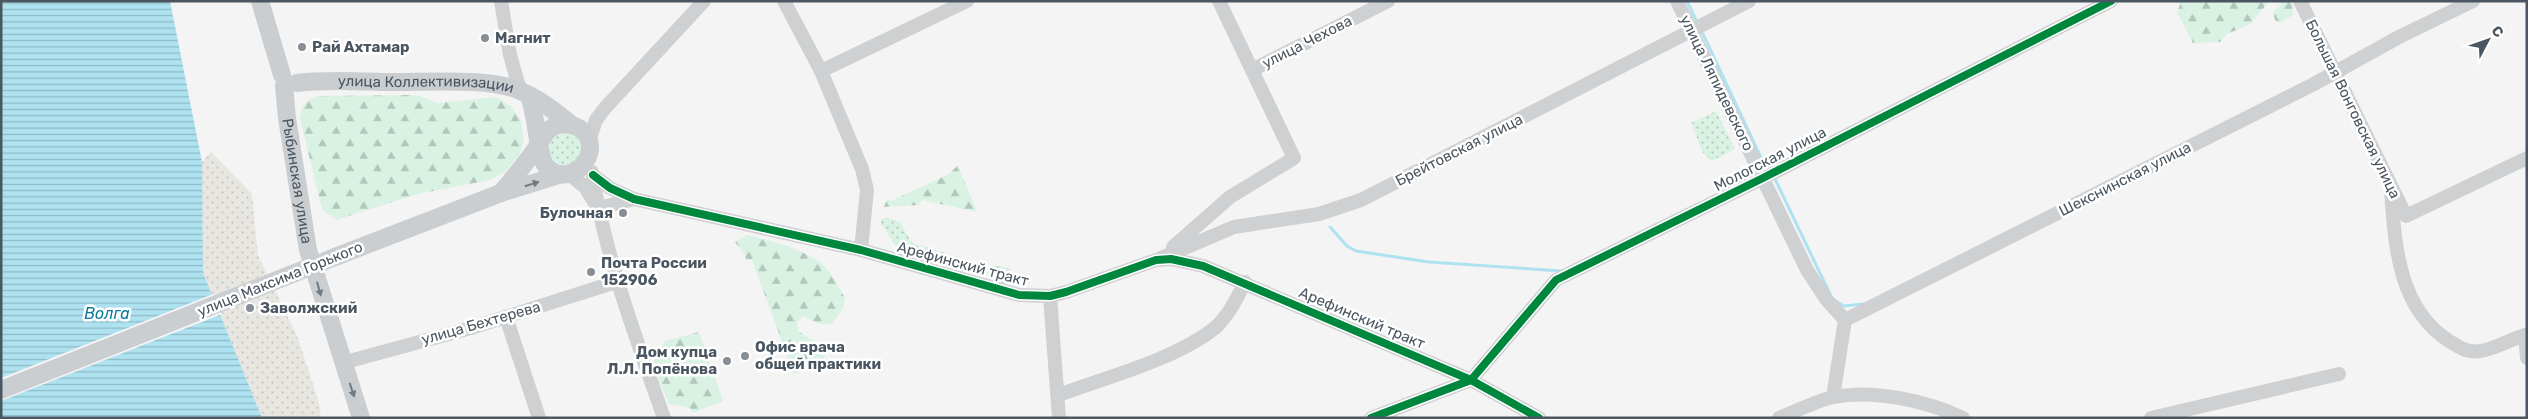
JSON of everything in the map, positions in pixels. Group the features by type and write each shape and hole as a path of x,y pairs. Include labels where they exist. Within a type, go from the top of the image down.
{"main road":[{"path":"260,1 276,53 290,78"},
{"name":"улица Коллективизации","path":"290,78 320,81 454,82 504,86 525,93 555,111 582,137"},
{"name":"Рыбинская улица","path":"290,78 287,118 308,250 361,418"},
{"name":"улица Коллективизации","path":"525,93 535,109 540,143"},
{"path":"555,126 582,137 580,169 501,193 540,143 545,133 555,126"},
{"path":"540,143 540,155 546,166 566,174"},
{"name":"улица Максима Горького","path":"1,390 501,193"}],"street":[{"path":"501,1 510,55 525,93"},
{"path":"664,418 618,281 599,214 593,175 582,137 605,108 704,1"},
{"path":"784,1 821,71 862,169 865,183 866,211 861,250"},
{"path":"821,71 967,1"},
{"path":"1156,260 1230,196 1294,158 1219,1"},
{"name":"улица Чехова","path":"1252,70 1388,1"},
{"name":"улица Ляпидевского","path":"1677,1 1807,270 1826,299 1845,320"},
{"name":"Брейтовская улица","path":"1156,260 1234,227 1319,214 1361,200 1749,1"},
{"name":"Мологская улица","path":"1471,380 1556,280 1763,178 2111,1"},
{"name":"Большая Вонговская улица","path":"2300,1 2406,216 2527,158"},
{"name":"Шекснинская улица","path":"1845,320 2335,72 2399,37 2474,1"},
{"path":"566,174 585,188 599,214"},
{"name":"Арефинский тракт","path":"593,175 610,188 634,199 861,250 1004,292 1050,296 1156,260 1171,259 1203,266 1245,282 1471,380 1539,418"},
{"path":"2390,184 2396,250 2409,294 2425,321 2438,334 2463,350 2480,352 2526,335 2527,358"},
{"path":"599,214 607,206 634,199"},
{"name":"улица Бехтерева","path":"342,362 506,317 618,281"},
{"path":"1059,394 1175,352 1194,341 1215,327 1226,315 1245,282"},
{"path":"1050,296 1059,394 1059,418"},
{"path":"506,317 539,418"},
{"path":"1833,397 1845,320"},
{"path":"2150,418 2339,374"},
{"path":"1371,418 1471,380"},
{"path":"1779,418 1833,397 1853,394 1882,395 1942,410 1963,418"}],"green space":[{"path":"2170,1 2269,1 2251,24 2227,34 2220,42 2193,43 2177,12 2181,2"},
{"path":"2280,1 2292,1 2293,15 2280,23 2275,20 2273,12 2282,4"},
{"path":"417,95 438,103 496,97 512,107 521,121 524,140 520,154 505,172 490,180 418,194 336,220 322,209 300,119 303,106 311,99 319,96"},
{"path":"1716,111 1735,149 1712,161 1703,153 1691,123"},
{"path":"565,133 577,137 581,149 577,161 565,165 553,161 549,149 553,137"},
{"path":"958,165 977,212 922,200 919,205 884,207 887,199 891,201 949,174"},
{"path":"888,218 900,222 912,243 968,260 973,263 974,272 972,274 903,257 881,224 881,219"},
{"path":"747,235 787,246 806,254 823,265 835,281 845,298 843,308 832,324 819,324 804,316 797,322 798,331 826,349 823,364 794,374 752,260 746,260 744,253 735,242"},
{"path":"995,265 1011,269 1006,286 989,278 989,268"},
{"path":"699,332 723,401 692,413 690,408 669,404 652,364 665,341"}],"sand":[{"name":"Заволжский","path":"211,152 252,194 258,255 298,338 319,403 321,418 262,418 205,282 203,273 202,162"}],"water":[{"name":"Волга","path":"1,1 170,1 202,162 203,273 262,418 1,418"}],"pier":[{"path":"213,294 222,314 1,401 1,378"}],"waterway":[{"path":"1687,1 1696,20"},
{"path":"1703,34 1763,162"},
{"path":"1775,179 1830,294"},
{"path":"1330,227 1347,246 1356,251 1429,262 1561,271"},
{"path":"1836,301 1844,306 1863,304"}],"cycle path":[{"path":"1371,418 1471,380 1556,280 1763,178 2111,1"},
{"path":"593,175 610,188 634,199 861,250 1019,295 1050,296 1066,292 1156,260 1171,259 1203,266 1471,380 1539,418"}],"place":[{"name":"Магнит","path":"485,38"},
{"name":"Рай Ахтамар","path":"302,47"},
{"name":"Булочная","path":"623,213"},
{"name":"Почта России 152906","path":"591,272"},
{"name":"Заволжский","path":"250,308"},
{"name":"Офис врача общей практики","path":"745,356"},
{"name":"Дом купца Л.Л. Попёнова","path":"727,361"}]}
